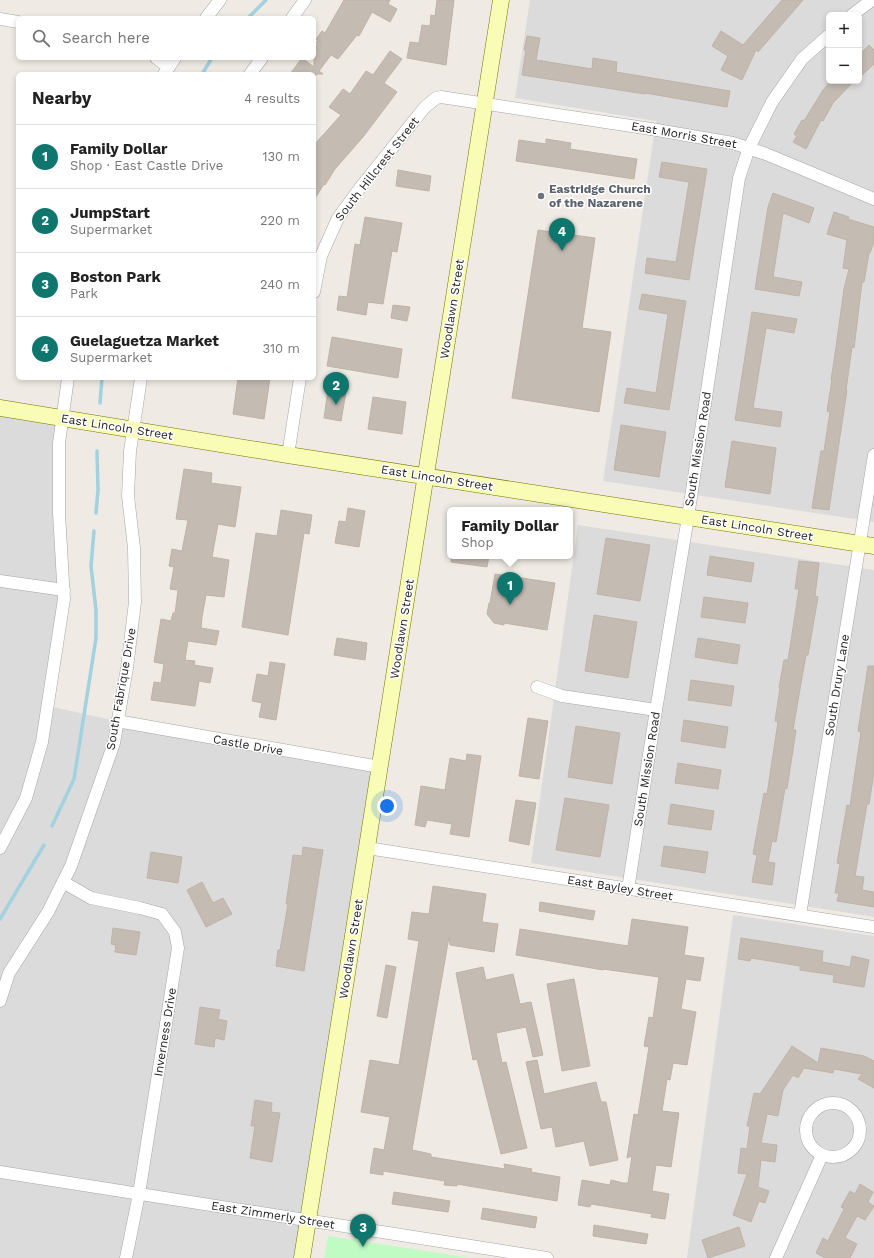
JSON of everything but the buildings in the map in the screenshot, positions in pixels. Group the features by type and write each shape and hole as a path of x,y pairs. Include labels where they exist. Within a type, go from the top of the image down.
{"street":[{"path":"208,16 220,0"},
{"path":"294,16 306,0"},
{"name":"Woodlawn Street","path":"302,1258 400,632 427,476 501,0"},
{"path":"856,12 872,0"},
{"path":"0,19 16,22"},
{"name":"South Mission Road","path":"628,889 688,517 740,178 749,148 772,102 802,59 826,38"},
{"path":"160,60 170,66"},
{"path":"252,72 260,60"},
{"name":"South Hillcrest Street","path":"316,282 321,256 338,218 425,107 436,98 484,103"},
{"name":"East Morris Street","path":"484,103 732,143 749,148 874,199"},
{"path":"2,842 26,798 42,742 54,670 64,598 59,513 59,443 68,380"},
{"name":"South Fabrique Drive","path":"0,1001 9,973 48,912 72,866 114,743 135,602 134,548 128,496 130,451 141,380"},
{"path":"288,455 300,380"},
{"name":"East Lincoln Street","path":"0,408 288,455 867,545"},
{"name":"South Drury Lane","path":"800,915 867,545 874,455"},
{"path":"0,581 64,590"},
{"path":"537,687 562,696 656,710"},
{"name":"Castle Drive","path":"117,721 380,767"},
{"name":"East Bayley Street","path":"367,848 874,927"},
{"name":"Inverness Drive","path":"63,882 91,898 162,914 175,932 178,948 138,1194 126,1258"},
{"path":"833,1104 843,1105 850,1109 855,1115 859,1124 860,1133 858,1141 852,1149 843,1155 829,1157 822,1155 810,1144 806,1130 811,1114 823,1106 833,1104"},
{"path":"776,1258 822,1155"},
{"name":"East Zimmerly Street","path":"0,1172 547,1258"}],"shaded area":[{"path":"530,0 874,0 874,522 603,481 656,121 515,98"},
{"path":"0,411 62,418 64,590 48,706 117,721 380,767 302,1258 0,1258"},
{"path":"578,525 874,570 874,917 531,863"},
{"path":"733,915 874,936 874,1258 687,1258"}],"green space":[{"path":"328,1236 471,1258 324,1258"}],"waterway":[{"path":"250,16 266,0"},
{"path":"203,72 211,60"},
{"path":"100,403 102,380"},
{"path":"96,513 98,490 97,451"},
{"path":"52,826 74,779 96,638 96,610 91,566 94,531"},
{"path":"0,919 44,845"}],"place":[{"name":"Eastridge Church of the Nazarene","path":"541,196"},
{"name":"Guelaguetza Market","path":"562,251"},
{"name":"JumpStart","path":"336,405"},
{"name":"Family Dollar","path":"510,605"},
{"name":"Boston Park","path":"363,1247"}]}
